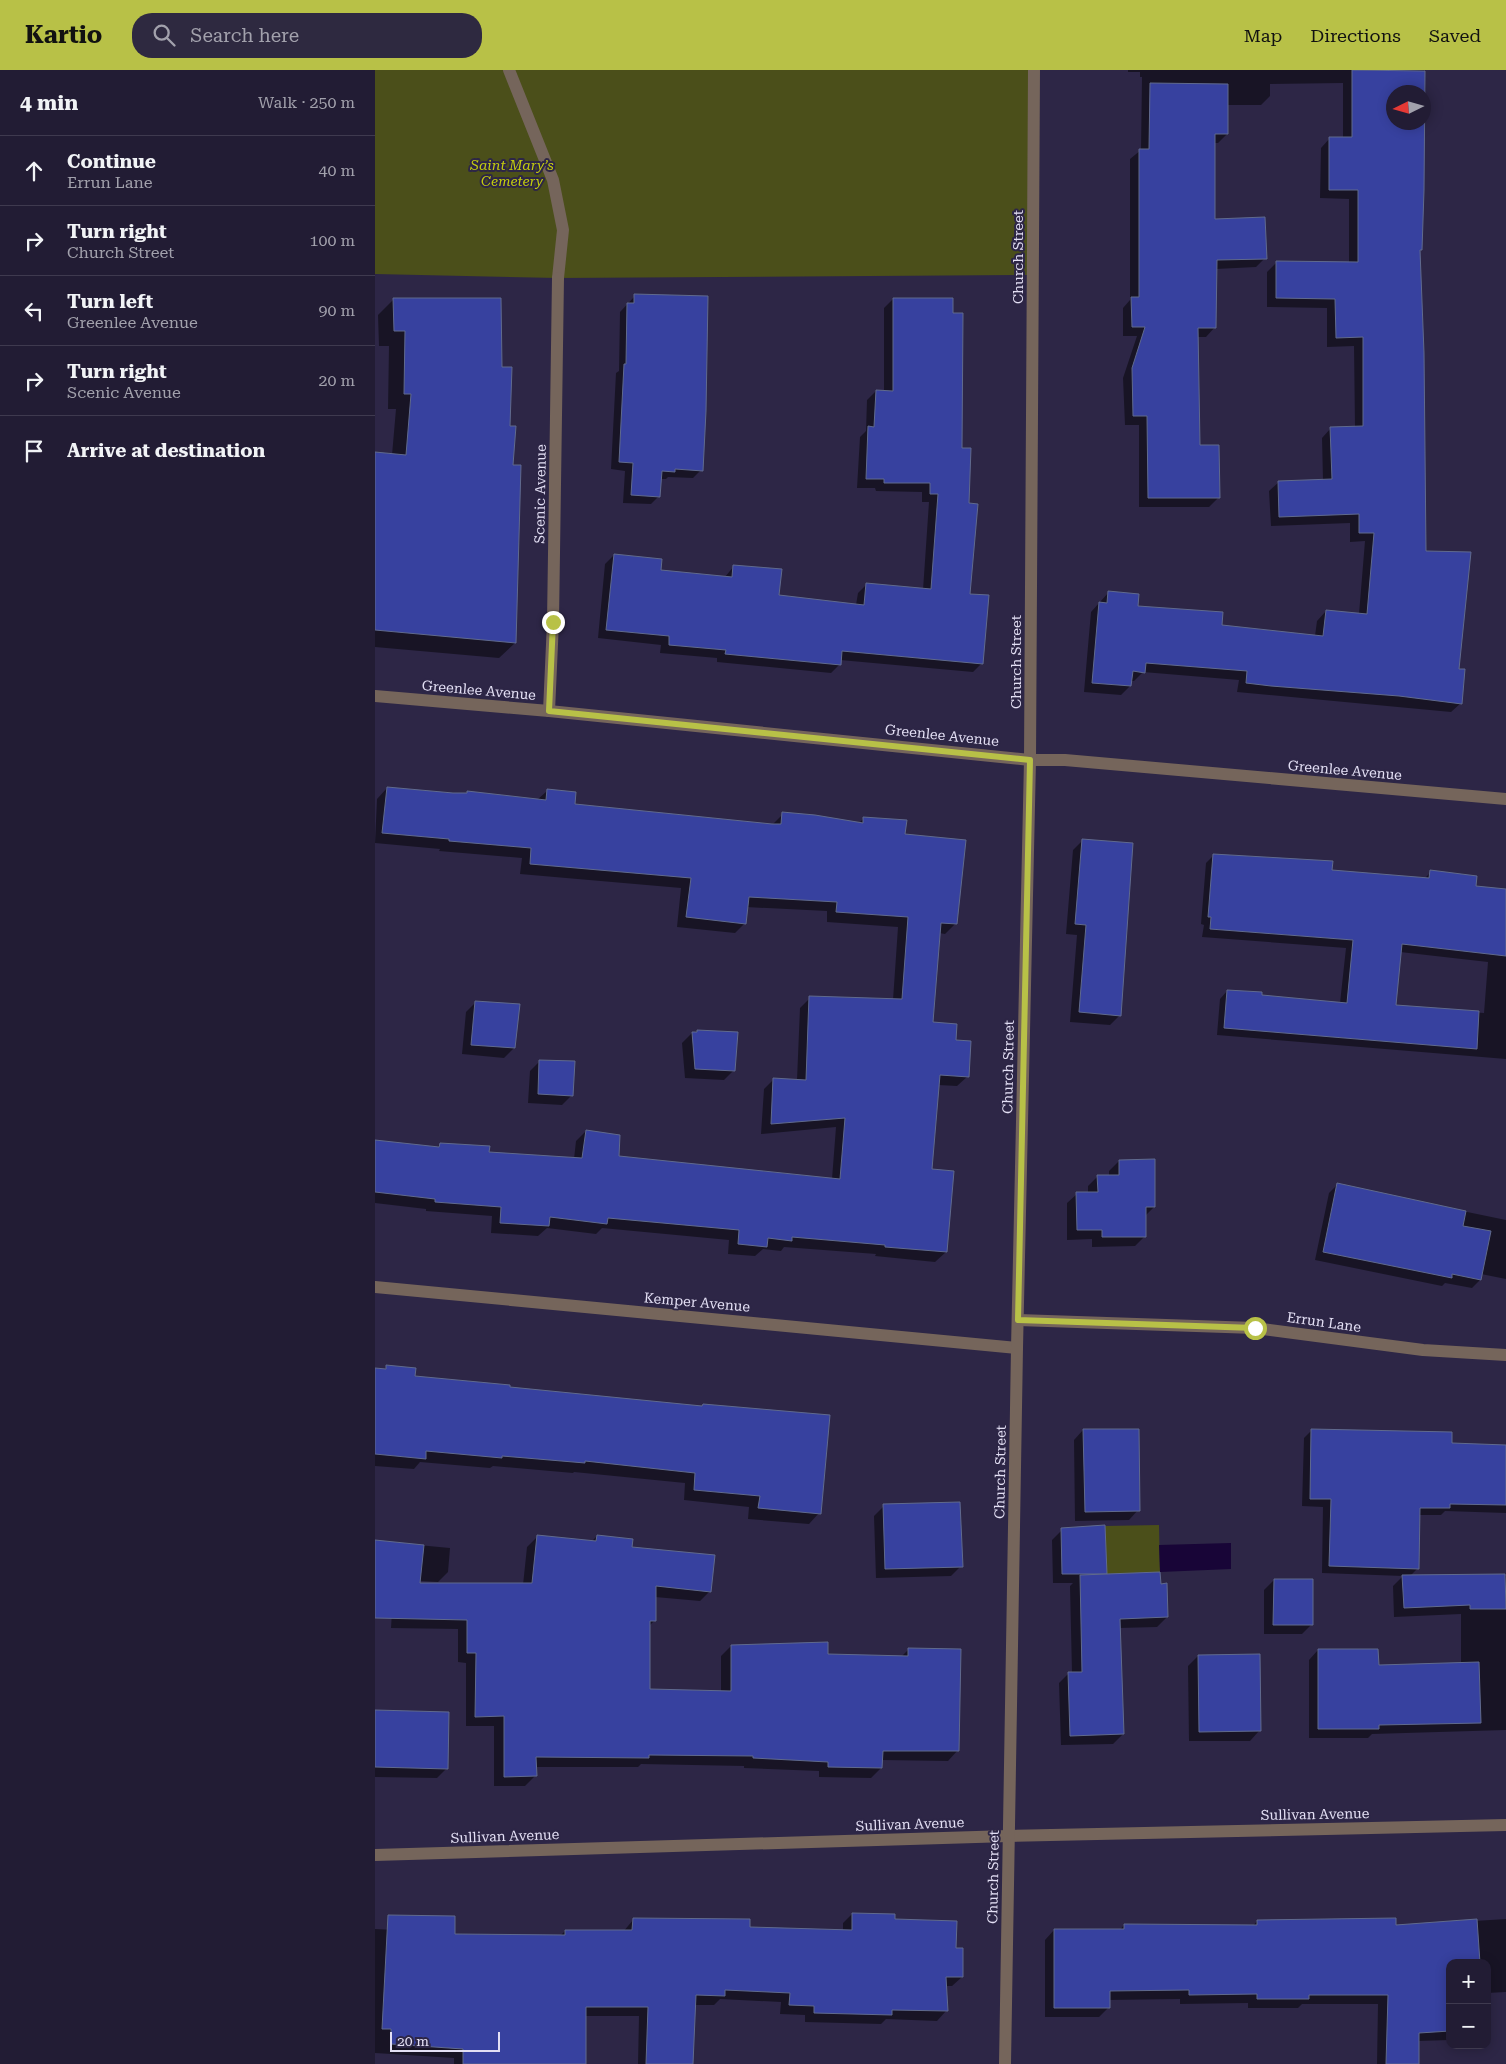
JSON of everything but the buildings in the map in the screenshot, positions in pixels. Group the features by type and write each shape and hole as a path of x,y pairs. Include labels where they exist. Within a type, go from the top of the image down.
{"street":[{"name":"Scenic Avenue","path":"509,70 553,180 563,230 558,278 553,622 549,711"},
{"name":"Church Street","path":"1005,2064 1017,1348 1030,760 1034,70"},
{"name":"Greenlee Avenue","path":"375,696 549,711 1030,760 1065,760 1506,799"},
{"name":"Kemper Avenue","path":"375,1287 1017,1348"},
{"name":"Errun Lane","path":"1018,1320 1255,1328 1423,1350 1506,1355"},
{"name":"Sullivan Avenue","path":"375,1855 1009,1836 1506,1824"}],"green space":[{"name":"Saint Mary’s Cemetery","path":"375,70 1034,70 1033,275 558,278 375,274"},
{"path":"1159,1525 1160,1572 1107,1574 1105,1526"}],"shaded area":[{"path":"1231,1543 1231,1569 1160,1572 1159,1545"}],"route":[{"path":"553,622 549,711 1030,760 1018,1320 1255,1328"}]}
